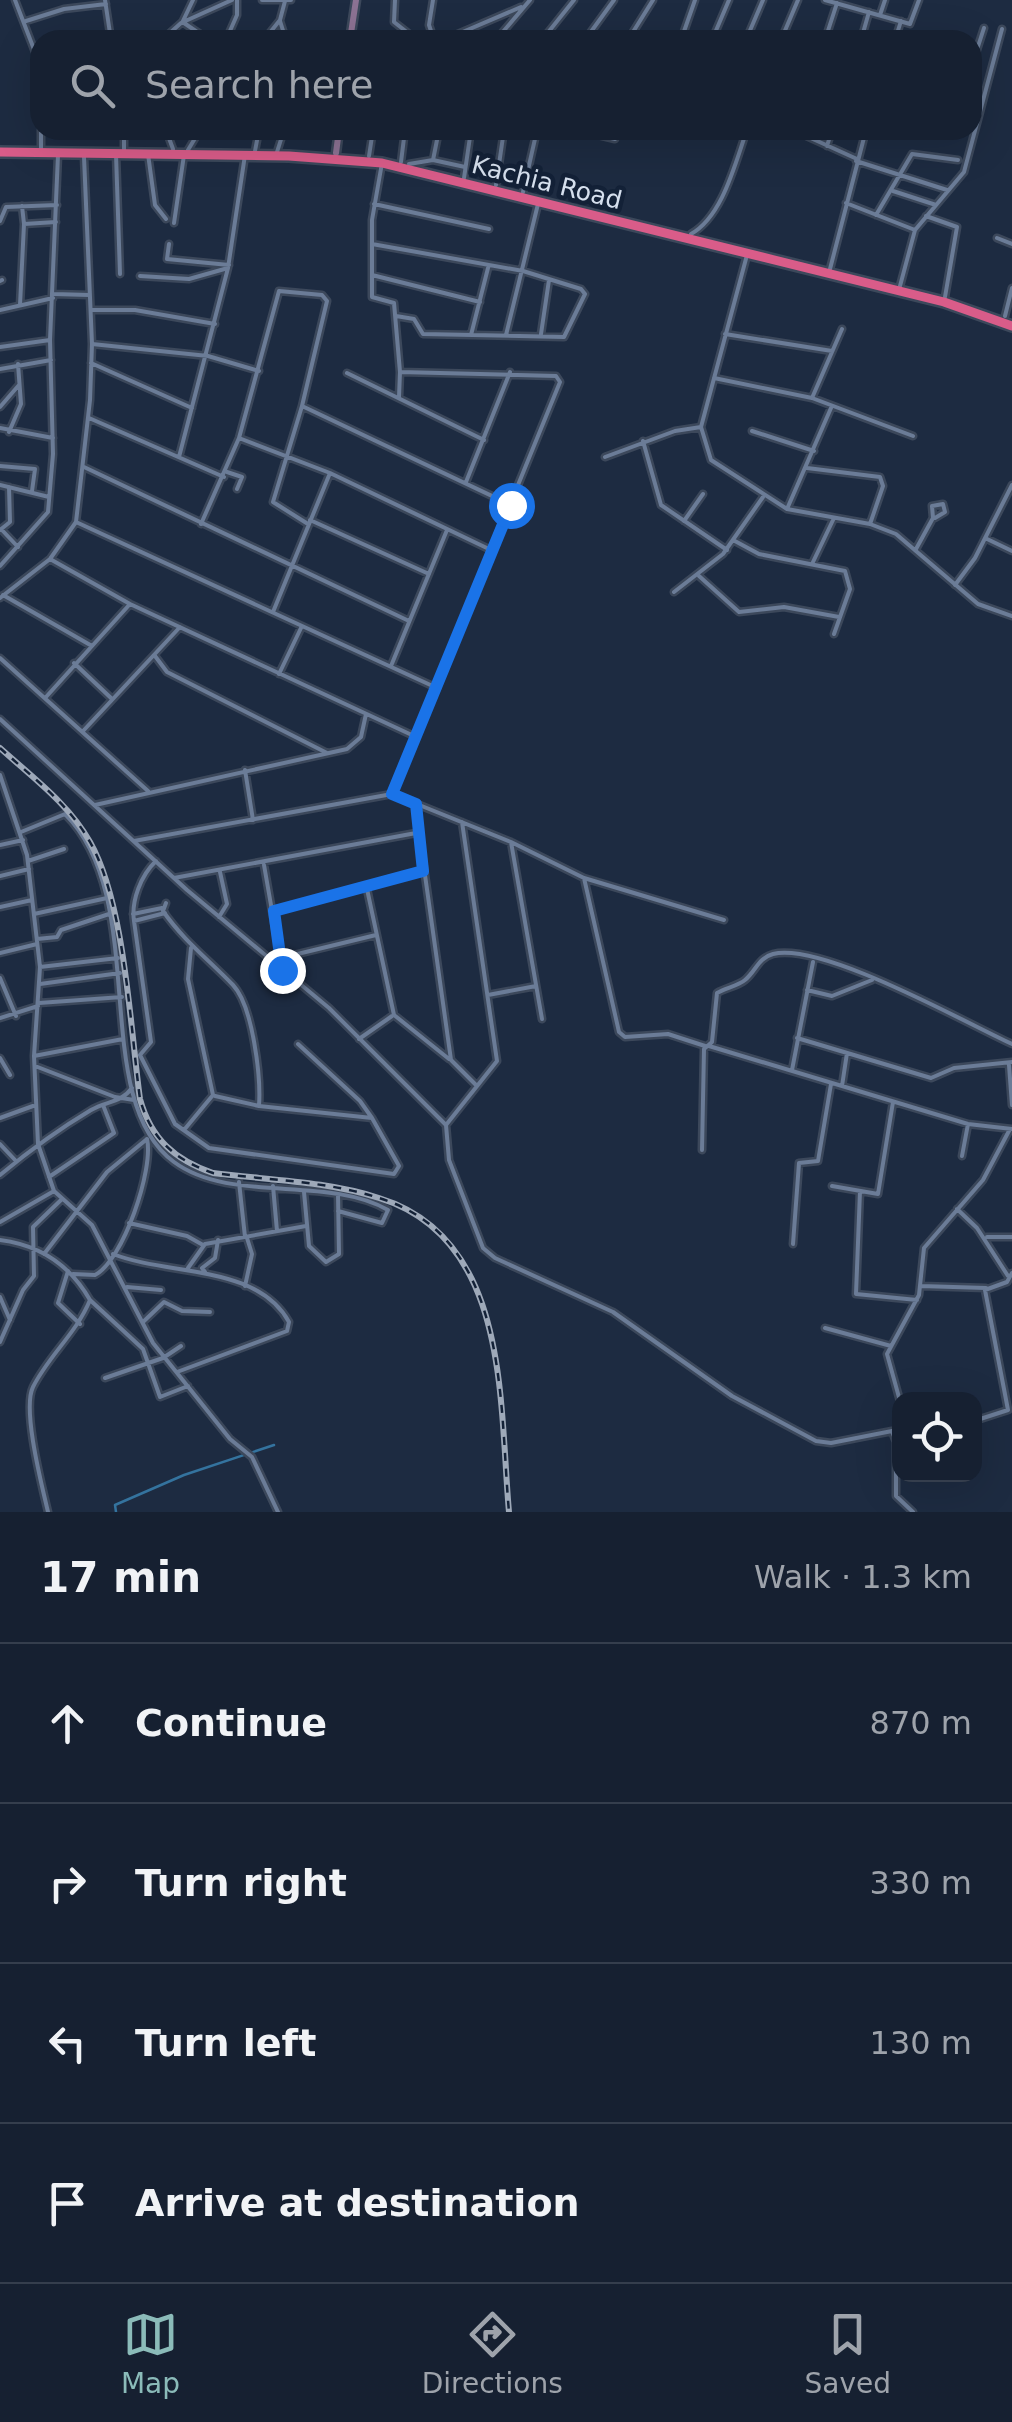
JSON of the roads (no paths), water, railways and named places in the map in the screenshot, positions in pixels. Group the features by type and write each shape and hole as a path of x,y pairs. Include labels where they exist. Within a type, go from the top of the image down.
{"highway":[{"name":"Kachia Road","path":"0,150 369,156 1010,321"},
{"name":"Kachia Road","path":"0,150 186,152"},
{"name":"Kachia Road","path":"250,153 464,172 496,186 944,297 1010,321"}],"street":[{"path":"16,0 30,34"},
{"path":"182,23 192,3 183,0"},
{"path":"174,30 234,0 237,15 230,30"},
{"path":"262,0 288,1 272,30"},
{"path":"352,30 356,0"},
{"path":"395,0 394,22 404,30"},
{"path":"431,30 432,0"},
{"path":"469,30 530,0"},
{"path":"550,30 574,0"},
{"path":"592,30 614,0"},
{"path":"634,30 653,0"},
{"path":"684,30 695,0"},
{"path":"716,30 728,0"},
{"path":"750,30 763,0"},
{"path":"785,30 798,0"},
{"path":"825,0 851,3 911,23 918,0"},
{"path":"880,15 885,0"},
{"path":"26,21 106,2 110,30"},
{"path":"828,30 837,3"},
{"path":"504,30 521,7"},
{"path":"864,30 869,12"},
{"path":"280,20 283,30"},
{"path":"898,30 901,22"},
{"path":"182,23 193,30"},
{"path":"982,34 984,28"},
{"path":"982,93 1002,30"},
{"path":"41,140 41,148"},
{"path":"120,274 122,140"},
{"path":"170,140 173,150"},
{"path":"174,223 186,152 193,140"},
{"path":"179,457 216,324 255,140"},
{"path":"278,152 281,140"},
{"path":"336,153 337,140"},
{"path":"369,156 371,140"},
{"path":"407,140 411,166 434,160 464,172 469,140"},
{"path":"434,160 437,140"},
{"path":"496,186 503,140"},
{"path":"522,192 535,140"},
{"path":"691,234 710,215 743,140"},
{"path":"814,140 857,160 949,191"},
{"path":"827,146 829,140"},
{"path":"830,269 863,140"},
{"path":"900,286 915,230 964,172 971,140"},
{"path":"0,566 45,520 49,497 53,438 50,340 58,153"},
{"path":"84,153 92,344 89,418 76,522 50,559 2,597 92,646"},
{"path":"876,215 914,153 958,160"},
{"path":"148,154 154,205 166,219"},
{"path":"382,163 374,204 372,297 394,303 399,397"},
{"path":"892,190 936,205"},
{"path":"506,335 539,201"},
{"path":"846,203 915,230"},
{"path":"374,204 489,229"},
{"path":"0,221 6,207 57,205"},
{"path":"20,305 22,206"},
{"path":"926,216 956,224 944,297"},
{"path":"24,224 56,222"},
{"path":"997,238 1012,244"},
{"path":"169,244 167,259 228,267"},
{"path":"372,244 488,268 523,271 585,294 568,335 419,333 414,319 396,316"},
{"path":"747,254 701,427 711,460 787,509 870,524 916,549 978,604 1012,616"},
{"path":"140,276 189,279 228,267"},
{"path":"471,334 488,268"},
{"path":"372,276 480,302"},
{"path":"540,336 549,280"},
{"path":"1010,321 1012,288"},
{"path":"201,524 240,438 279,291 326,298 302,406 273,502 428,574"},
{"path":"0,310 53,296 89,296"},
{"path":"92,310 135,310 216,324"},
{"path":"812,398 842,329"},
{"path":"726,334 832,350"},
{"path":"0,347 50,340"},
{"path":"92,344 208,356 259,371"},
{"path":"0,368 52,360"},
{"path":"91,363 194,409"},
{"path":"9,432 21,404 18,364"},
{"path":"392,794 560,380 510,372 400,372"},
{"path":"466,482 510,372"},
{"path":"347,373 484,440"},
{"path":"714,378 812,398 913,436"},
{"path":"0,408 19,385"},
{"path":"302,406 511,505"},
{"path":"787,509 832,406"},
{"path":"89,418 225,475 242,477 237,489"},
{"path":"605,458 643,441 701,427"},
{"path":"0,428 53,438"},
{"path":"752,430 814,451"},
{"path":"240,438 330,473 492,551"},
{"path":"643,441 653,462 661,505 727,550"},
{"path":"0,466 34,468 32,491"},
{"path":"84,467 409,622"},
{"path":"808,468 880,477 884,486 870,524"},
{"path":"273,613 330,473"},
{"path":"0,485 49,497"},
{"path":"954,585 1012,485"},
{"path":"8,487 10,522 0,530 18,548"},
{"path":"684,521 703,494"},
{"path":"674,592 727,550 763,497"},
{"path":"813,562 834,518"},
{"path":"916,549 933,518"},
{"path":"76,522 437,688"},
{"path":"391,666 447,530"},
{"path":"984,538 1012,551"},
{"path":"734,540 759,554 836,566 848,575 850,590 834,634"},
{"path":"50,559 130,604 416,737"},
{"path":"699,576 739,612 784,607 839,617"},
{"path":"45,697 130,604"},
{"path":"280,674 301,627"},
{"path":"82,731 180,628"},
{"path":"155,656 166,672 328,754"},
{"path":"0,658 148,791"},
{"path":"74,663 112,699"},
{"path":"95,804 328,754 355,744 366,714"},
{"path":"0,719 174,878 360,1039 446,1125 451,1167 487,1254 620,1315 720,1388 816,1441 831,1443 883,1431 892,1433"},
{"path":"244,770 253,820"},
{"path":"0,775 21,832 29,869 40,967 34,1105 38,1144 48,1178 61,1200 77,1208 92,1224 164,1358 230,1440 252,1456 278,1512"},
{"path":"134,841 392,794 511,842 584,878 724,920"},
{"path":"416,804 451,1060"},
{"path":"21,832 68,816 84,839 106,898 118,958 134,1100 148,1137 149,1162 129,1224 110,1261 95,1275 70,1272"},
{"path":"446,1125 498,1060 462,822"},
{"path":"174,878 264,865 418,833"},
{"path":"0,846 23,840"},
{"path":"511,842 542,1019"},
{"path":"28,862 64,849"},
{"path":"156,861 146,870 132,904 151,1042 140,1055 168,1112 183,1132 210,1148 394,1174 399,1166 372,1118 298,1044"},
{"path":"264,865 282,970"},
{"path":"0,876 29,869"},
{"path":"274,911 423,871"},
{"path":"219,917 226,904 220,872"},
{"path":"584,878 616,1029 625,1037 668,1034 968,1124 1011,1129 984,1180 922,1252 917,1300 887,1354 898,1392"},
{"path":"367,888 394,1014 476,1084"},
{"path":"34,914 106,898"},
{"path":"0,908 32,900"},
{"path":"133,918 164,908 191,946 232,983 246,1004 259,1106"},
{"path":"0,953 57,937 63,929 109,914"},
{"path":"280,958 376,935"},
{"path":"191,946 188,979 213,1095"},
{"path":"702,1150 707,1046 720,991 746,980 754,966 772,954 792,953 843,964 1012,1044"},
{"path":"40,967 118,958"},
{"path":"792,1070 814,960"},
{"path":"40,984 120,974"},
{"path":"0,978 16,1016"},
{"path":"807,990 832,996 872,980"},
{"path":"488,994 536,986"},
{"path":"0,1018 16,1016 39,1004 122,997"},
{"path":"360,1039 394,1014"},
{"path":"34,1056 125,1038"},
{"path":"798,1038 931,1078 954,1068 1011,1063 1012,1105"},
{"path":"842,1086 847,1053"},
{"path":"0,1058 10,1075"},
{"path":"34,1066 134,1100"},
{"path":"793,1244 798,1163 818,1161 831,1083"},
{"path":"0,1175 38,1144 103,1104 124,1098 132,1088"},
{"path":"183,1132 213,1095"},
{"path":"213,1095 259,1106 372,1118"},
{"path":"832,1186 878,1194 893,1102"},
{"path":"48,1178 114,1133 103,1104"},
{"path":"0,1118 34,1105"},
{"path":"962,1156 968,1124"},
{"path":"148,1137 174,1162 190,1171 239,1182 338,1194 388,1210 382,1223 338,1210"},
{"path":"44,1254 107,1172 148,1137"},
{"path":"0,1144 16,1161"},
{"path":"239,1182 251,1268 245,1287"},
{"path":"273,1186 277,1233"},
{"path":"304,1190 306,1226 313,1250 324,1262 336,1259 338,1194"},
{"path":"0,1222 54,1191"},
{"path":"860,1191 856,1294 917,1300"},
{"path":"0,1342 23,1290 34,1276 33,1227 61,1200"},
{"path":"921,1286 986,1288 1011,1276 984,1237 957,1210"},
{"path":"129,1224 188,1236 202,1245"},
{"path":"187,1270 202,1245 306,1226"},
{"path":"984,1237 1012,1237"},
{"path":"0,1240 32,1246 70,1272 90,1300 143,1349 160,1397 188,1386"},
{"path":"209,1275 202,1268 216,1258 218,1240"},
{"path":"113,1254 209,1275 279,1302 289,1322 288,1331 177,1372"},
{"path":"70,1272 58,1302 80,1324"},
{"path":"127,1287 161,1290"},
{"path":"982,1420 1006,1412 1009,1395 986,1288"},
{"path":"0,1297 11,1323"},
{"path":"48,1512 34,1440 31,1392 80,1324 90,1300"},
{"path":"143,1322 164,1302 190,1313 210,1312"},
{"path":"825,1328 891,1346"},
{"path":"105,1378 164,1358 181,1346"},
{"path":"897,1482 896,1496 913,1512"}],"waterway":[{"path":"116,1512 115,1505 184,1475 274,1445"}],"railway":[{"path":"0,748 72,815 102,868 119,931 140,1099 151,1126 166,1146 187,1162 213,1173 318,1184 379,1198 422,1218 453,1248 475,1286 489,1329 498,1375 509,1512"}]}
